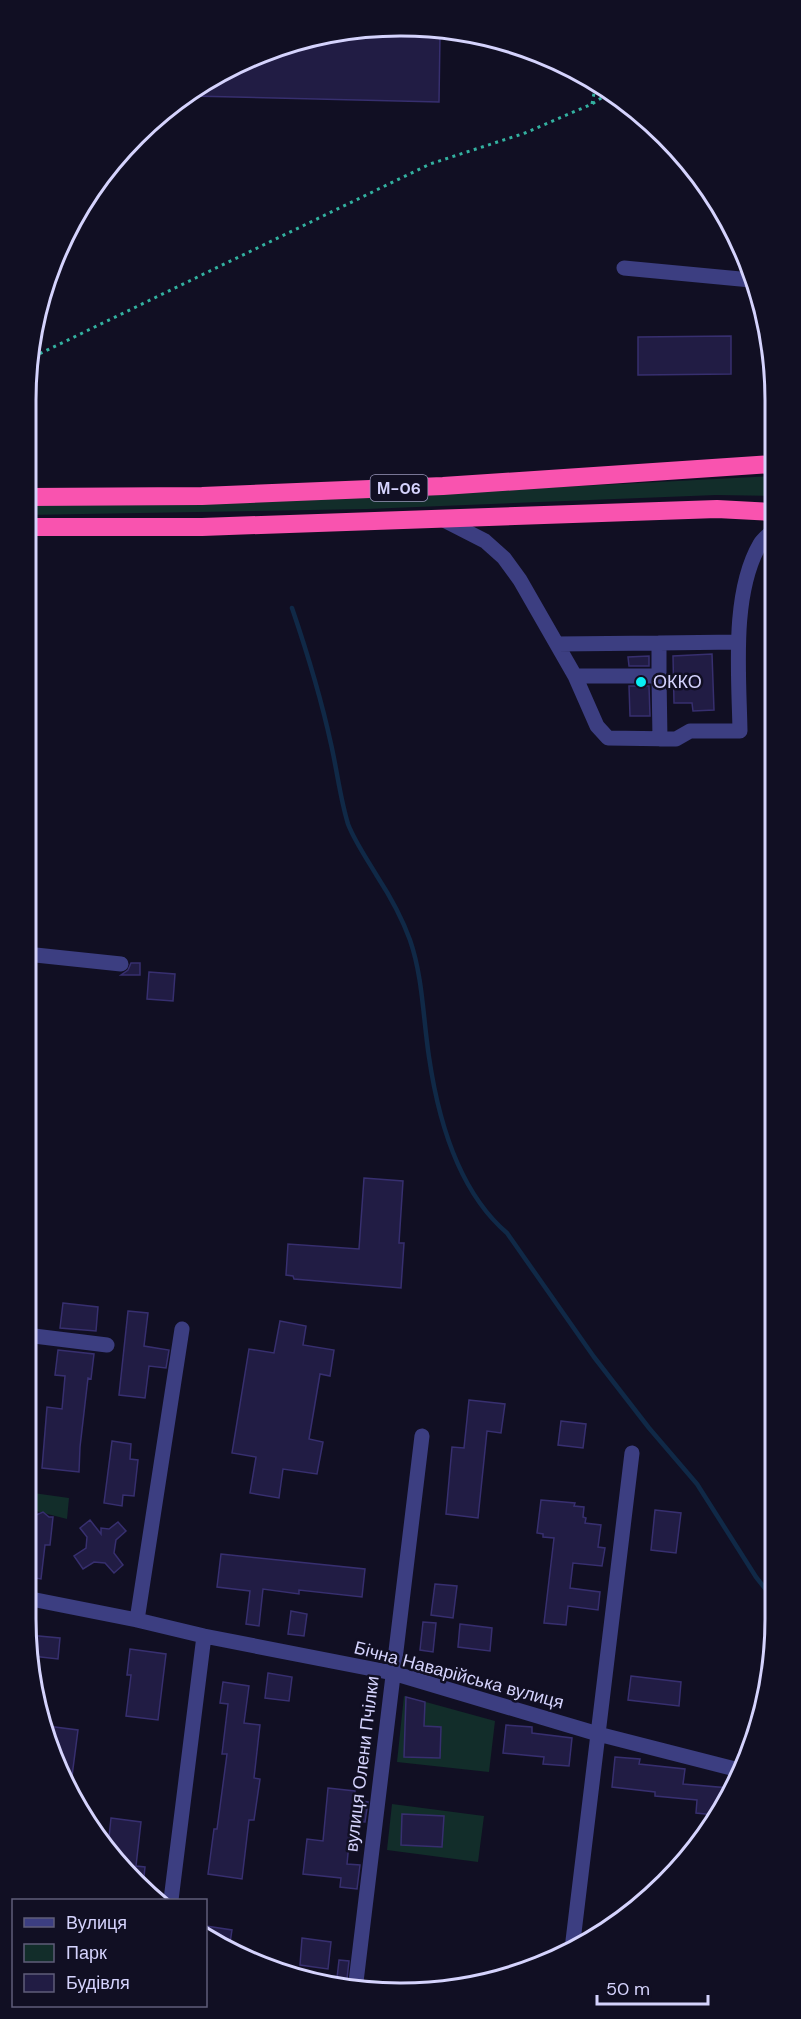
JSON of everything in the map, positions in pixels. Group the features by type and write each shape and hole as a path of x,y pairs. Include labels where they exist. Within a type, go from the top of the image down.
{"highway":[{"name":"М-06","path":"36,497 202,496 432,487 765,464"},
{"name":"М-06","path":"36,527 202,527 717,509 765,512"}],"street":[{"path":"624,268 745,279"},
{"path":"442,519 485,541 504,558 520,580 575,676 597,726 608,738 676,739 690,731 740,731 738,642 744,595 750,567 765,538"},
{"path":"557,644 738,642"},
{"path":"659,643 660,739"},
{"path":"575,676 659,675"},
{"path":"36,955 121,964"},
{"path":"137,1620 182,1329"},
{"path":"36,1336 107,1345"},
{"name":"вулиця Олени Пчілки","path":"356,1980 422,1436"},
{"path":"573,1939 632,1453"},
{"name":"Бічна Наварійська вулиця","path":"36,1600 204,1636 393,1672 598,1734 732,1768"},
{"path":"171,1899 204,1636"}],"path":[{"path":"592,104 594,92"},
{"path":"39,354 430,164 525,133 592,104 603,97"}],"green space":[{"path":"765,476 765,496 716,495 367,509 36,515 36,504 367,497"},
{"path":"36,1493 69,1498 67,1519 36,1511"},
{"path":"404,1696 495,1721 489,1772 397,1762"},
{"path":"392,1804 484,1816 478,1862 387,1850"},
{"path":"372,1980 400,1983 377,1982"}],"building":[{"path":"400,36 440,38 439,102 199,96 261,64 306,48 353,39"},
{"path":"731,336 731,374 638,375 638,337"},
{"path":"712,654 714,710 693,711 692,703 674,703 673,656"},
{"path":"649,656 649,666 629,666 628,657"},
{"path":"629,686 649,686 650,716 630,716"},
{"path":"131,963 140,963 140,975 121,975 128,970"},
{"path":"149,972 175,974 173,1001 147,999"},
{"path":"364,1178 403,1181 399,1243 404,1243 401,1288 294,1279 293,1276 286,1275 288,1244 359,1249"},
{"path":"63,1303 98,1307 96,1331 60,1328"},
{"path":"128,1311 148,1313 144,1346 169,1350 166,1368 149,1366 145,1398 119,1395"},
{"path":"280,1321 306,1326 303,1345 334,1350 330,1376 320,1374 309,1439 323,1442 317,1474 283,1469 279,1498 250,1493 256,1457 232,1453 249,1349 274,1353"},
{"path":"58,1350 94,1354 91,1379 88,1378 79,1472 42,1468 47,1407 62,1409 65,1376 55,1375"},
{"path":"469,1400 505,1404 501,1433 487,1431 478,1518 446,1514 452,1447 464,1448"},
{"path":"561,1421 586,1424 583,1448 558,1445"},
{"path":"112,1441 131,1444 130,1459 138,1460 134,1496 123,1495 122,1506 104,1503"},
{"path":"541,1500 575,1503 574,1506 584,1507 585,1523 601,1525 598,1547 605,1548 602,1566 573,1563 570,1588 600,1592 598,1610 568,1606 566,1625 544,1623 554,1538 543,1537 543,1534 537,1533"},
{"path":"655,1510 681,1513 676,1553 651,1550"},
{"path":"43,1512 53,1517 50,1545 45,1545 41,1579 36,1578 36,1515"},
{"path":"90,1520 101,1534 101,1528 109,1529 118,1522 126,1531 116,1540 114,1553 123,1565 114,1573 105,1563 94,1562 83,1569 74,1556 86,1548 87,1537 80,1528"},
{"path":"221,1554 365,1569 362,1597 299,1590 299,1594 263,1589 259,1626 246,1624 250,1591 217,1587"},
{"path":"435,1584 457,1586 453,1618 431,1615"},
{"path":"291,1611 307,1614 304,1636 288,1634"},
{"path":"423,1622 436,1623 433,1652 420,1650"},
{"path":"460,1624 492,1628 490,1651 458,1647"},
{"path":"37,1636 60,1638 58,1659 38,1657"},
{"path":"130,1649 166,1654 158,1720 126,1716 131,1675 127,1675"},
{"path":"268,1673 292,1677 289,1701 265,1698"},
{"path":"631,1676 681,1682 679,1706 628,1700"},
{"path":"223,1682 249,1686 244,1723 260,1725 254,1778 260,1779 254,1820 249,1820 242,1879 208,1874 214,1829 217,1829 227,1754 222,1754 228,1704 220,1703"},
{"path":"406,1697 425,1702 424,1726 441,1727 440,1758 404,1757"},
{"path":"506,1725 532,1727 532,1733 572,1738 569,1766 543,1764 544,1757 503,1753"},
{"path":"52,1727 78,1730 72,1776"},
{"path":"615,1757 640,1759 639,1764 685,1769 683,1784 723,1787 708,1814 696,1813 697,1800 655,1796 655,1792 612,1787"},
{"path":"328,1788 355,1791 354,1800 368,1802 365,1822 352,1821 349,1843 347,1864 360,1865 357,1889 340,1887 341,1878 303,1874 307,1839 323,1841"},
{"path":"402,1814 444,1816 442,1847 401,1845"},
{"path":"111,1818 141,1822 136,1866 145,1867 144,1877 126,1859 109,1837"},
{"path":"207,1926 232,1930 230,1940"},
{"path":"302,1938 331,1942 328,1969 300,1965"},
{"path":"339,1960 349,1961 347,1979 337,1977"}],"waterway":[{"path":"292,608 323,710 348,824 387,891 410,940 420,983 429,1057 438,1105 463,1175 475,1196 507,1233 594,1357 649,1428 697,1484 765,1588"}],"place":[{"name":"ОККО","path":"641,682"}]}
